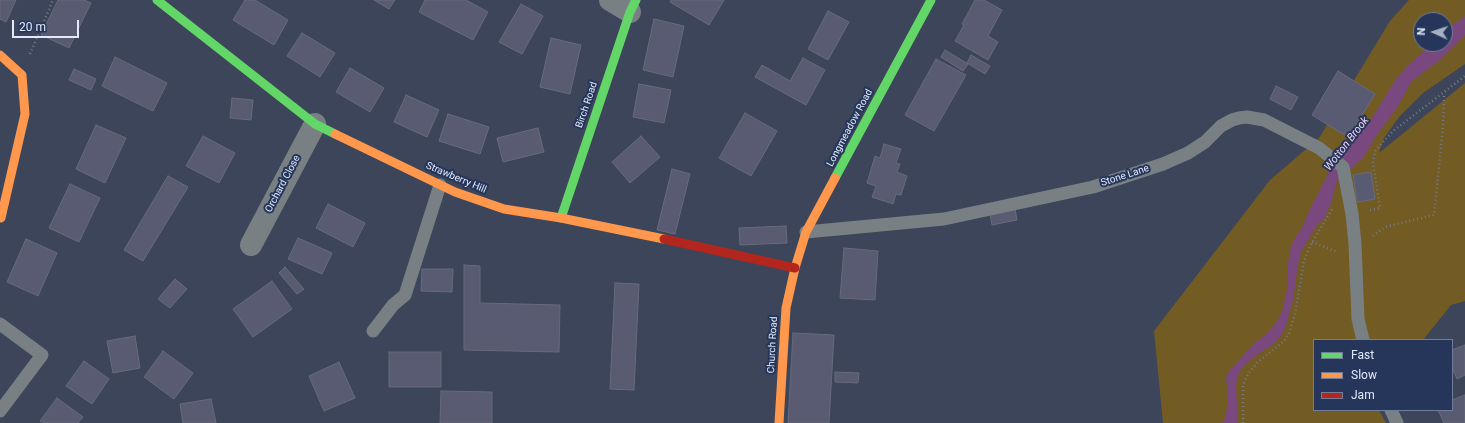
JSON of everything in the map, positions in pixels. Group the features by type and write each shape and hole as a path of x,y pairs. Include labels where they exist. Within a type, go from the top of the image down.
{"street":[{"name":"Strawberry Hill","path":"156,0 315,124 455,192 504,209 561,218 680,242 795,268"},
{"path":"610,0 633,6"},
{"name":"Longmeadow Road","path":"795,268 806,232 931,0"},
{"name":"Birch Road","path":"561,218 633,6"},
{"path":"0,55 22,75 25,114 2,218"},
{"name":"Orchard Close","path":"251,245 315,124"},
{"name":"Church Road","path":"779,423 786,308 795,268"}],"lane":[{"name":"Stone Lane","path":"806,232 944,219 1093,187 1163,164 1188,153 1205,142 1221,126 1232,120 1243,118 1264,120 1319,148 1343,167 1352,214 1355,244 1358,320 1363,339"},
{"path":"374,331 393,305 405,295 440,185"},
{"path":"0,324 42,355 0,411"},
{"path":"1391,411 1397,423"}],"path":[{"path":"22,75 53,0"},
{"path":"1242,423 1243,385 1248,374 1258,362 1284,341 1289,333 1295,314 1304,261 1312,242 1332,209 1344,214 1352,214 1380,208 1372,163 1375,151 1393,131 1465,76"},
{"path":"1312,242 1345,255 1355,244 1372,236 1385,227 1434,215 1443,126 1444,93"}],"shaded area":[{"path":"1409,0 1465,0 1465,64 1423,93 1399,117 1384,138 1379,153 1465,83 1465,301 1451,305 1424,339 1313,339 1313,411 1380,411 1386,423 1163,423 1154,331 1270,180 1319,138 1390,21"},
{"path":"1465,16 1465,35 1453,47 1453,25"},
{"path":"1423,52 1448,52 1440,60 1412,81 1396,109 1376,136 1363,158 1337,181 1331,203 1324,219 1317,225 1301,252 1293,300 1285,329 1272,345 1255,356 1242,368 1238,375 1236,385 1238,423 1222,423 1225,418 1227,408 1228,396 1226,377 1228,372 1253,345 1268,332 1276,323 1282,312 1287,290 1288,263 1291,246 1302,228 1331,166 1370,121 1396,79 1407,66"}],"building":[{"path":"0,0 16,0 6,22 0,19"},
{"path":"58,0 84,0 91,3 69,48 41,35"},
{"path":"245,0 255,0 288,20 274,45 233,20"},
{"path":"374,0 395,0 389,9"},
{"path":"425,0 466,0 488,12 473,40 419,12"},
{"path":"671,0 724,0 709,25 670,2"},
{"path":"975,0 984,0 1002,10 988,36 998,42 988,60 955,41"},
{"path":"521,4 543,16 522,54 499,42"},
{"path":"828,11 849,22 828,60 808,49"},
{"path":"654,19 684,26 673,77 643,70"},
{"path":"302,33 335,53 320,77 287,56"},
{"path":"551,38 581,45 570,94 540,87"},
{"path":"945,50 968,64 963,71 941,57"},
{"path":"971,55 990,66 985,74 967,63"},
{"path":"115,57 167,83 153,111 102,86"},
{"path":"803,58 825,70 806,105 755,77 762,65 790,81"},
{"path":"936,59 966,75 934,131 905,115"},
{"path":"350,68 384,88 370,112 336,92"},
{"path":"74,69 96,79 91,90 69,80"},
{"path":"1338,71 1375,94 1348,137 1312,115"},
{"path":"639,84 671,90 664,123 633,117"},
{"path":"1276,86 1298,97 1291,110 1270,99"},
{"path":"406,95 439,110 427,137 394,122"},
{"path":"232,98 253,100 251,120 230,118"},
{"path":"745,113 777,131 751,176 719,158"},
{"path":"448,114 489,127 480,154 439,141"},
{"path":"96,125 126,138 105,183 76,169"},
{"path":"538,128 544,152 503,162 497,138"},
{"path":"203,136 235,153 219,183 186,166"},
{"path":"641,136 660,157 630,183 612,162"},
{"path":"884,144 901,149 896,163 900,164 897,172 907,176 901,195 896,194 893,204 872,197 876,186 867,183 875,156 880,158"},
{"path":"672,169 690,174 675,234 657,230"},
{"path":"1371,172 1375,199 1357,202 1353,175"},
{"path":"168,176 188,187 143,261 124,250"},
{"path":"70,184 100,198 79,242 49,228"},
{"path":"328,204 365,223 353,247 316,228"},
{"path":"1015,208 1017,220 992,225 990,214"},
{"path":"786,226 787,243 740,245 739,228"},
{"path":"298,238 332,253 322,274 288,259"},
{"path":"26,239 57,253 38,296 7,282"},
{"path":"844,248 878,251 875,300 840,298"},
{"path":"464,265 480,266 480,303 560,305 559,352 464,350"},
{"path":"285,267 304,289 297,294 279,273"},
{"path":"422,269 453,269 452,292 421,291"},
{"path":"175,279 187,289 170,308 158,299"},
{"path":"272,281 292,309 253,337 233,309"},
{"path":"615,283 639,284 634,390 610,389"},
{"path":"793,333 834,335 829,423 788,423"},
{"path":"135,336 140,368 113,373 107,341"},
{"path":"1465,345 1465,375 1457,379 1453,369 1453,350"},
{"path":"163,351 193,373 174,399 144,377"},
{"path":"389,352 441,352 441,387 389,387"},
{"path":"84,361 109,379 92,404 66,386"},
{"path":"339,362 355,398 324,411 309,376"},
{"path":"835,372 859,373 858,383 835,382"},
{"path":"441,391 492,392 492,423 440,423"},
{"path":"1465,395 1465,423 1444,423 1438,411 1453,411 1453,400"},
{"path":"57,398 83,417 78,423 44,423 40,421"},
{"path":"211,399 216,423 183,423 180,404"}],"traffic: fast":[{"path":"157,0 315,124 335,134"},
{"path":"561,218 630,12 636,0"},
{"path":"835,178 931,0"}],"traffic: slow":[{"path":"0,55 22,75 25,114 1,218"},
{"path":"335,134 455,192 504,209 561,218 664,239"},
{"path":"779,423 786,308 795,268 806,232 835,178"}],"traffic: jam":[{"path":"664,239 795,268"}],"water label":[{"name":"Wotton Brook","path":"1347,144"}]}
